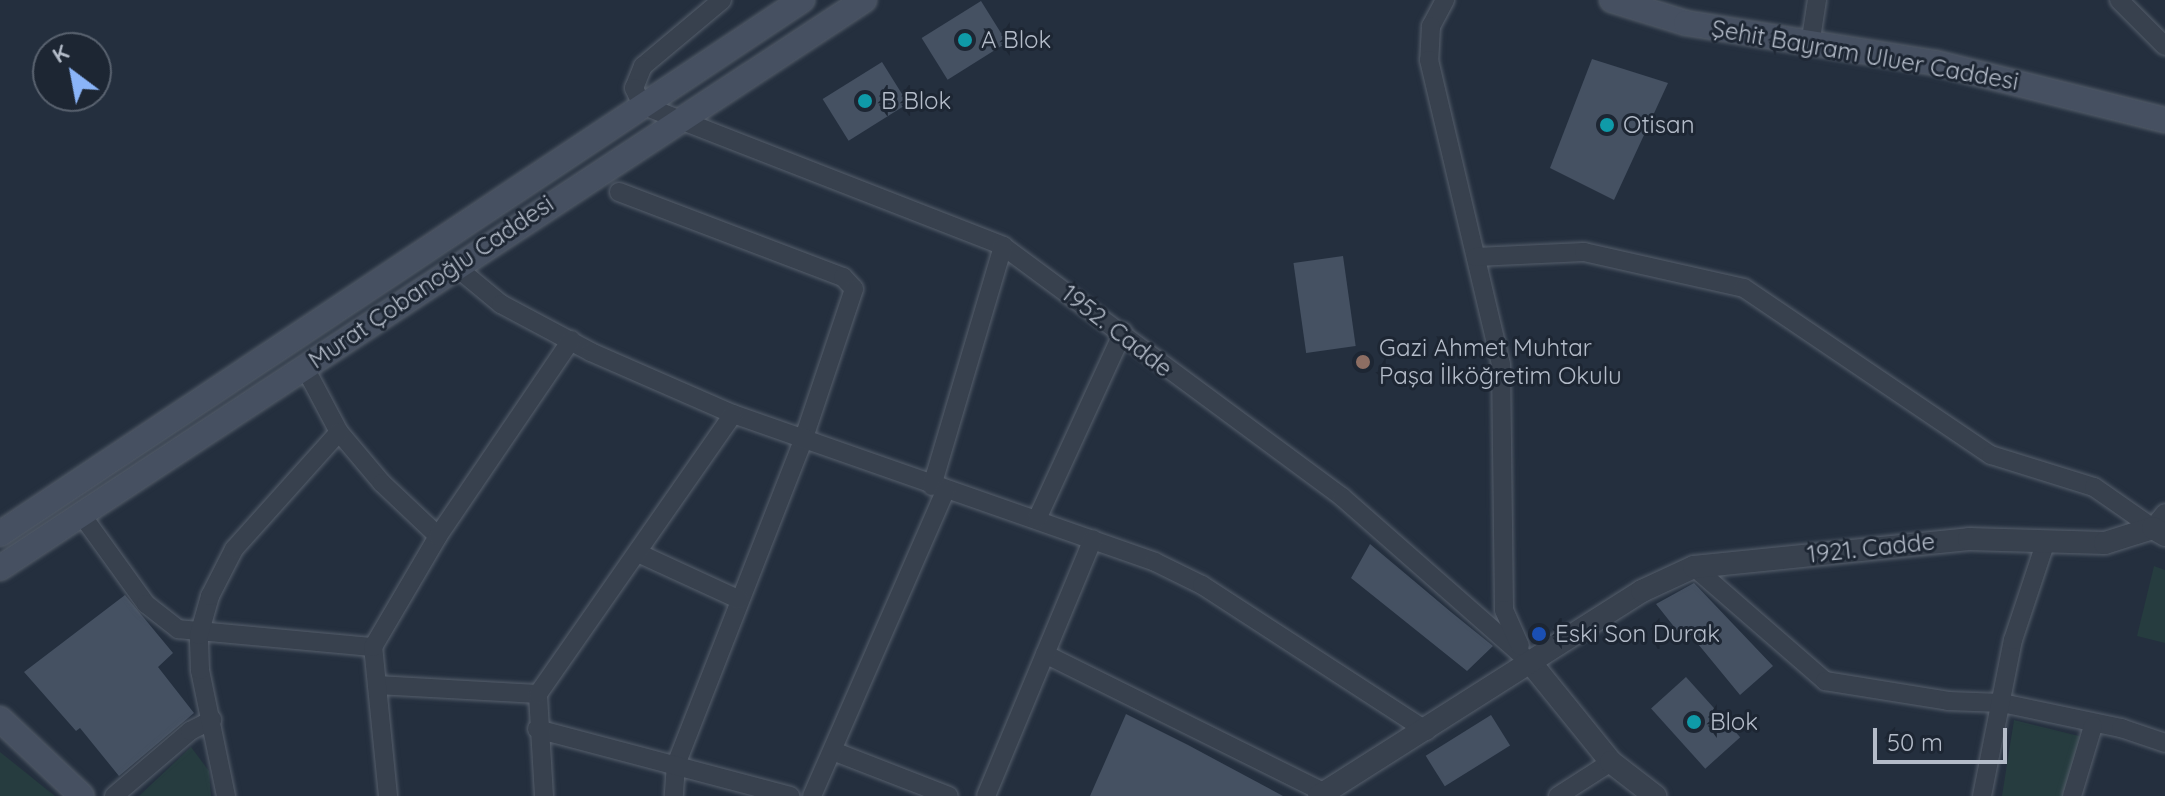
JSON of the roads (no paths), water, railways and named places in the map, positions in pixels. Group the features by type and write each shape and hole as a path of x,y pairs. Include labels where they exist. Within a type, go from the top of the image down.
{"main road":[{"name":"Murat Çobanoğlu Caddesi","path":"0,534 802,0"},
{"name":"Murat Çobanoğlu Caddesi","path":"0,568 676,120 864,0"},
{"name":"Şehit Bayram Uluer Caddesi","path":"1612,0 1686,23 1936,63 2165,120"},
{"path":"0,719 82,796"}],"street":[{"path":"642,105 634,88 643,66 722,0"},
{"path":"1445,0 1431,26 1429,60 1501,364 1504,610 1530,662 1611,762 1655,796"},
{"path":"1810,45 1817,0"},
{"path":"2119,0 2165,46"},
{"name":"1952. Cadde","path":"642,105 1003,246 1342,497 1530,662"},
{"path":"619,192 843,277 854,289 804,438 676,764 674,796"},
{"path":"812,796 939,488 1003,246"},
{"path":"1476,257 1584,252 1744,288 1991,455 2094,487 2161,525"},
{"path":"455,266 501,304 571,340 733,414 1093,539 1202,585 1427,731"},
{"path":"1037,519 1123,332"},
{"path":"388,796 373,647 438,536 571,340"},
{"path":"304,366 339,432 382,483 438,536"},
{"path":"544,796 537,729 538,694 733,414"},
{"path":"226,796 200,670 199,635 210,596 234,549 339,432"},
{"path":"81,514 146,604 170,624 199,635 373,647"},
{"name":"1921. Cadde","path":"1530,662 1583,628 1694,567 1969,539 2105,543 2161,525"},
{"path":"986,796 1093,539"},
{"path":"1982,796 2013,640 2046,541"},
{"path":"638,553 740,600"},
{"path":"1694,567 1825,681 1948,701 2002,703 2093,726 2121,728 2165,743"},
{"path":"1045,654 1322,794 1427,731 1530,662"},
{"path":"377,685 538,694"},
{"path":"114,796 190,731 212,720"},
{"path":"2072,796 2093,726"},
{"path":"537,729 790,796"},
{"path":"833,751 949,796"},
{"path":"1558,796 1611,762"}],"place":[{"name":"A Blok","path":"965,40"},
{"name":"B Blok","path":"865,101"},
{"name":"Otisan","path":"1607,125"},
{"name":"Gazi Ahmet Muhtar Paşa İlköğretim Okulu","path":"1363,362"},
{"name":"Eski Son Durak","path":"1539,634"},
{"name":"Blok","path":"1694,722"}]}
